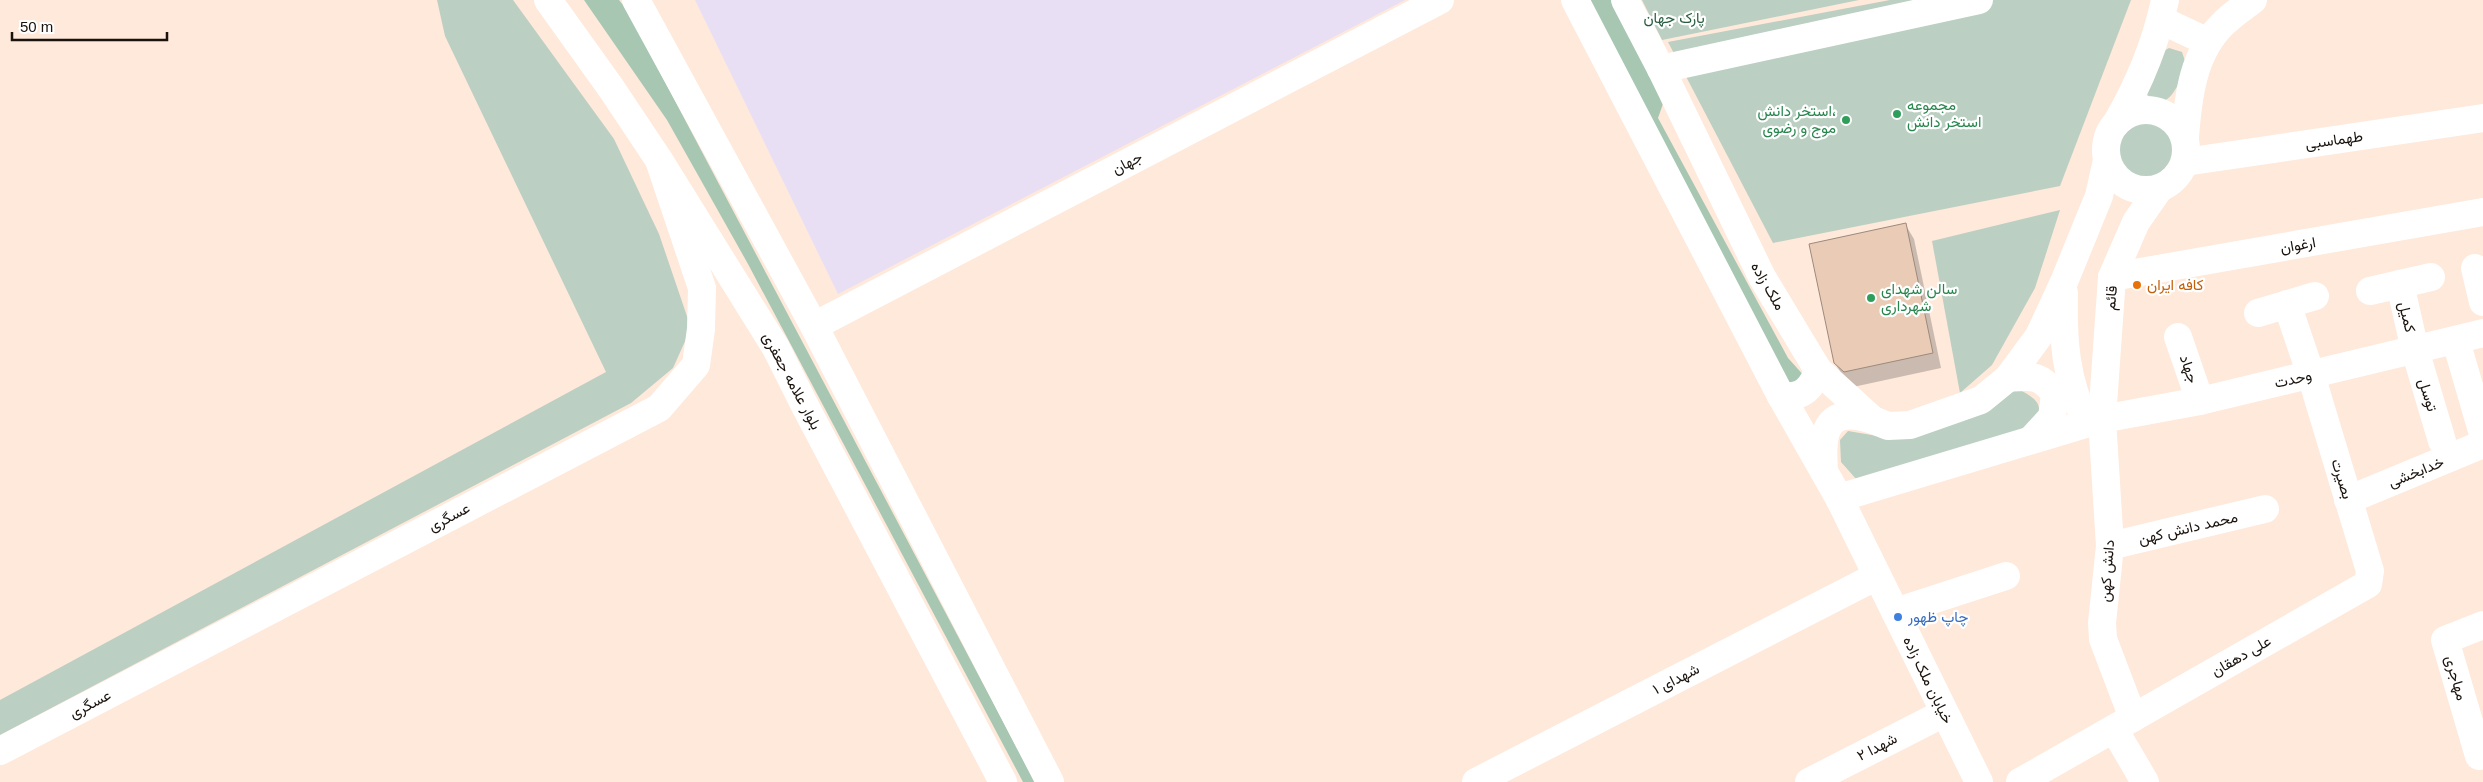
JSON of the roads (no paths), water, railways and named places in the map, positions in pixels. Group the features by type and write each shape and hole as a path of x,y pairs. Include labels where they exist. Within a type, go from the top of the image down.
{"main road":[{"path":"636,0 814,326 1050,782"},
{"name":"جهان","path":"814,326 1440,0"},
{"path":"1575,0 1781,396 1839,498"},
{"name":"ملک زاده","path":"1625,0 1662,69 1762,277 1818,370 1873,420 1888,426 1910,425 1981,400 2008,378"},
{"path":"1662,69 1979,0"},
{"path":"2107,160 2116,177 2132,188 2159,189 2174,178 2185,150 2192,77 2208,42 2224,22 2253,0"},
{"name":"بلوار علامه جعفری","path":"553,5 658,160 776,348 1003,782"},
{"path":"2008,378 2039,336 2064,282 2100,196 2107,160 2106,146 2109,133 2136,90 2163,10 2208,42"},
{"path":"2117,122 2128,114 2141,110 2155,111 2168,116 2178,125 2185,150"},
{"name":"طهماسبی","path":"2185,150 2483,118"},
{"name":"عسگری","path":"0,751 659,408 696,365 701,329 702,288 658,160"},
{"name":"قائم","path":"2094,420 2112,277 2136,222 2159,189"},
{"name":"ارغوان","path":"2112,277 2483,212"},
{"path":"2475,268 2483,302"},
{"path":"2370,291 2431,277"},
{"path":"2064,282 2063,325 2067,363 2072,387 2094,420"},
{"name":"کمیل","path":"2400,284 2415,350"},
{"path":"2258,313 2315,296"},
{"name":"بصیرت","path":"2287,304 2311,375 2370,571 2368,584"},
{"name":"وحدت","path":"1839,498 2094,420 2200,401 2483,333"},
{"name":"جهاد","path":"2178,337 2200,401"},
{"path":"2456,341 2483,434"},
{"name":"توسل","path":"2415,350 2442,441"},
{"path":"1781,396 1793,397 1802,394 1814,385 1818,370"},
{"path":"2008,378 2031,376 2046,382 2055,394 2052,417 2031,440"},
{"path":"1824,471 1822,443 1828,426 1838,418 1848,414 1873,420"},
{"name":"دانش کهن","path":"2094,420 2110,546 2102,623 2103,639 2124,723 2145,782"},
{"name":"خدابخشی","path":"2348,500 2483,444"},
{"name":"خیابان ملک زاده","path":"1839,498 1978,782"},
{"name":"محمد دانش کهن","path":"2110,546 2265,509"},
{"name":"شهدای ۱","path":"1476,782 1518,772 1877,576"},
{"path":"1895,612 2006,576"},
{"name":"علی دهقان","path":"2020,782 2368,584"},
{"name":"مهاجری","path":"2479,756 2445,640 2483,625"},
{"name":"شهدا ۲","path":"1809,782 1944,713"}],"place":[{"name":"مجموعه استخر دانش","path":"1897,114"},
{"name":"استخر دانش، موج و رضوی","path":"1846,120"},
{"name":"کافه ایران","path":"2137,285"},
{"name":"سالن شهدای شهرداری","path":"1871,298"},
{"name":"چاپ ظهور","path":"1898,617"}],"park label":[{"name":"پارک جهان","path":"1674,18"}]}
